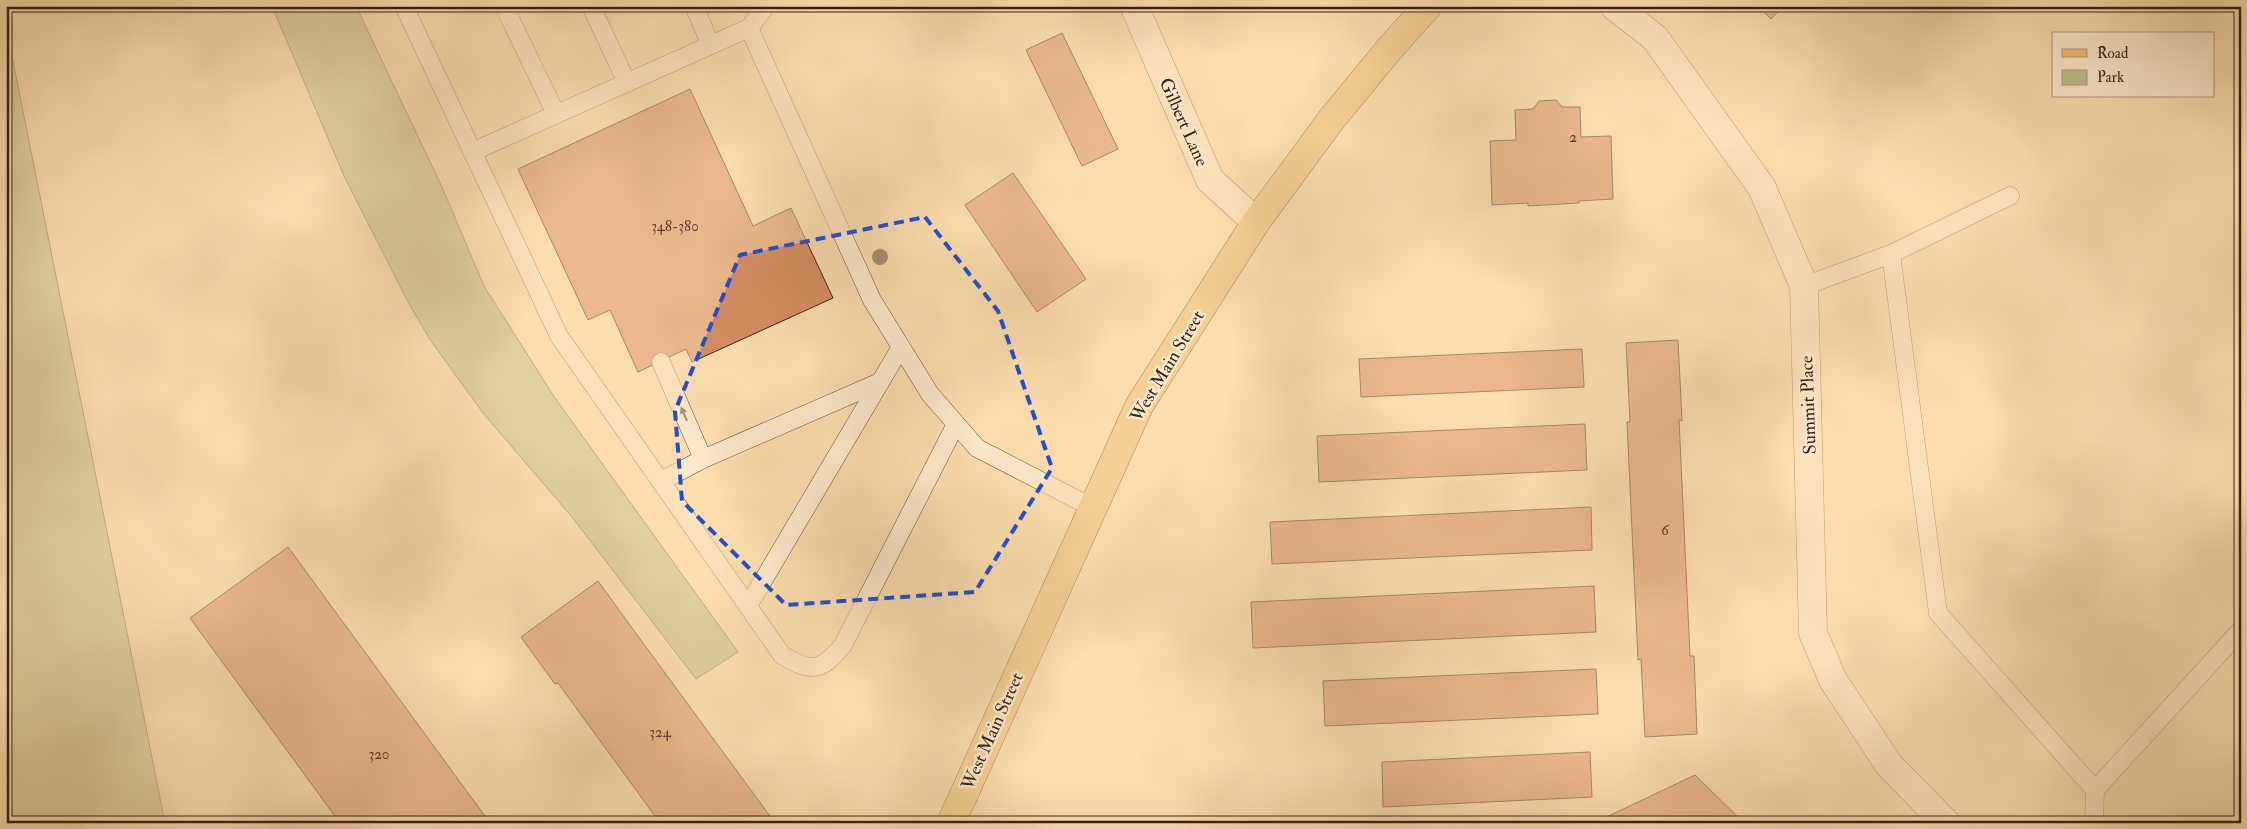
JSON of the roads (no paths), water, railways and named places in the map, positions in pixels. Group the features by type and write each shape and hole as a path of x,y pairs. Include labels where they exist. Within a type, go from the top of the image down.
{"main road":[{"name":"West Main Street","path":"951,823 1139,406 1256,222 1331,120 1391,47 1428,6"}],"street":[{"name":"Gilbert Lane","path":"1134,6 1210,180 1256,222"},
{"name":"Summit Place","path":"1614,6 1655,38 1762,188 1804,286 1813,632 1833,680 1889,765 1946,823"}],"lane":[{"path":"404,6 560,336 782,655 798,665 814,668 830,661 843,645 956,424"},
{"path":"504,6 556,114"},
{"path":"591,6 627,83"},
{"path":"694,6 711,45"},
{"path":"472,152 749,28 766,6"},
{"path":"749,28 872,300 930,394 977,448 1093,508"},
{"path":"1804,286 1891,254 2010,196"},
{"path":"1891,254 1938,613 2095,790"},
{"path":"748,606 901,347"},
{"path":"661,362 703,459"},
{"path":"661,481 703,459 880,382"},
{"path":"2094,823 2095,790 2239,632"}]}
